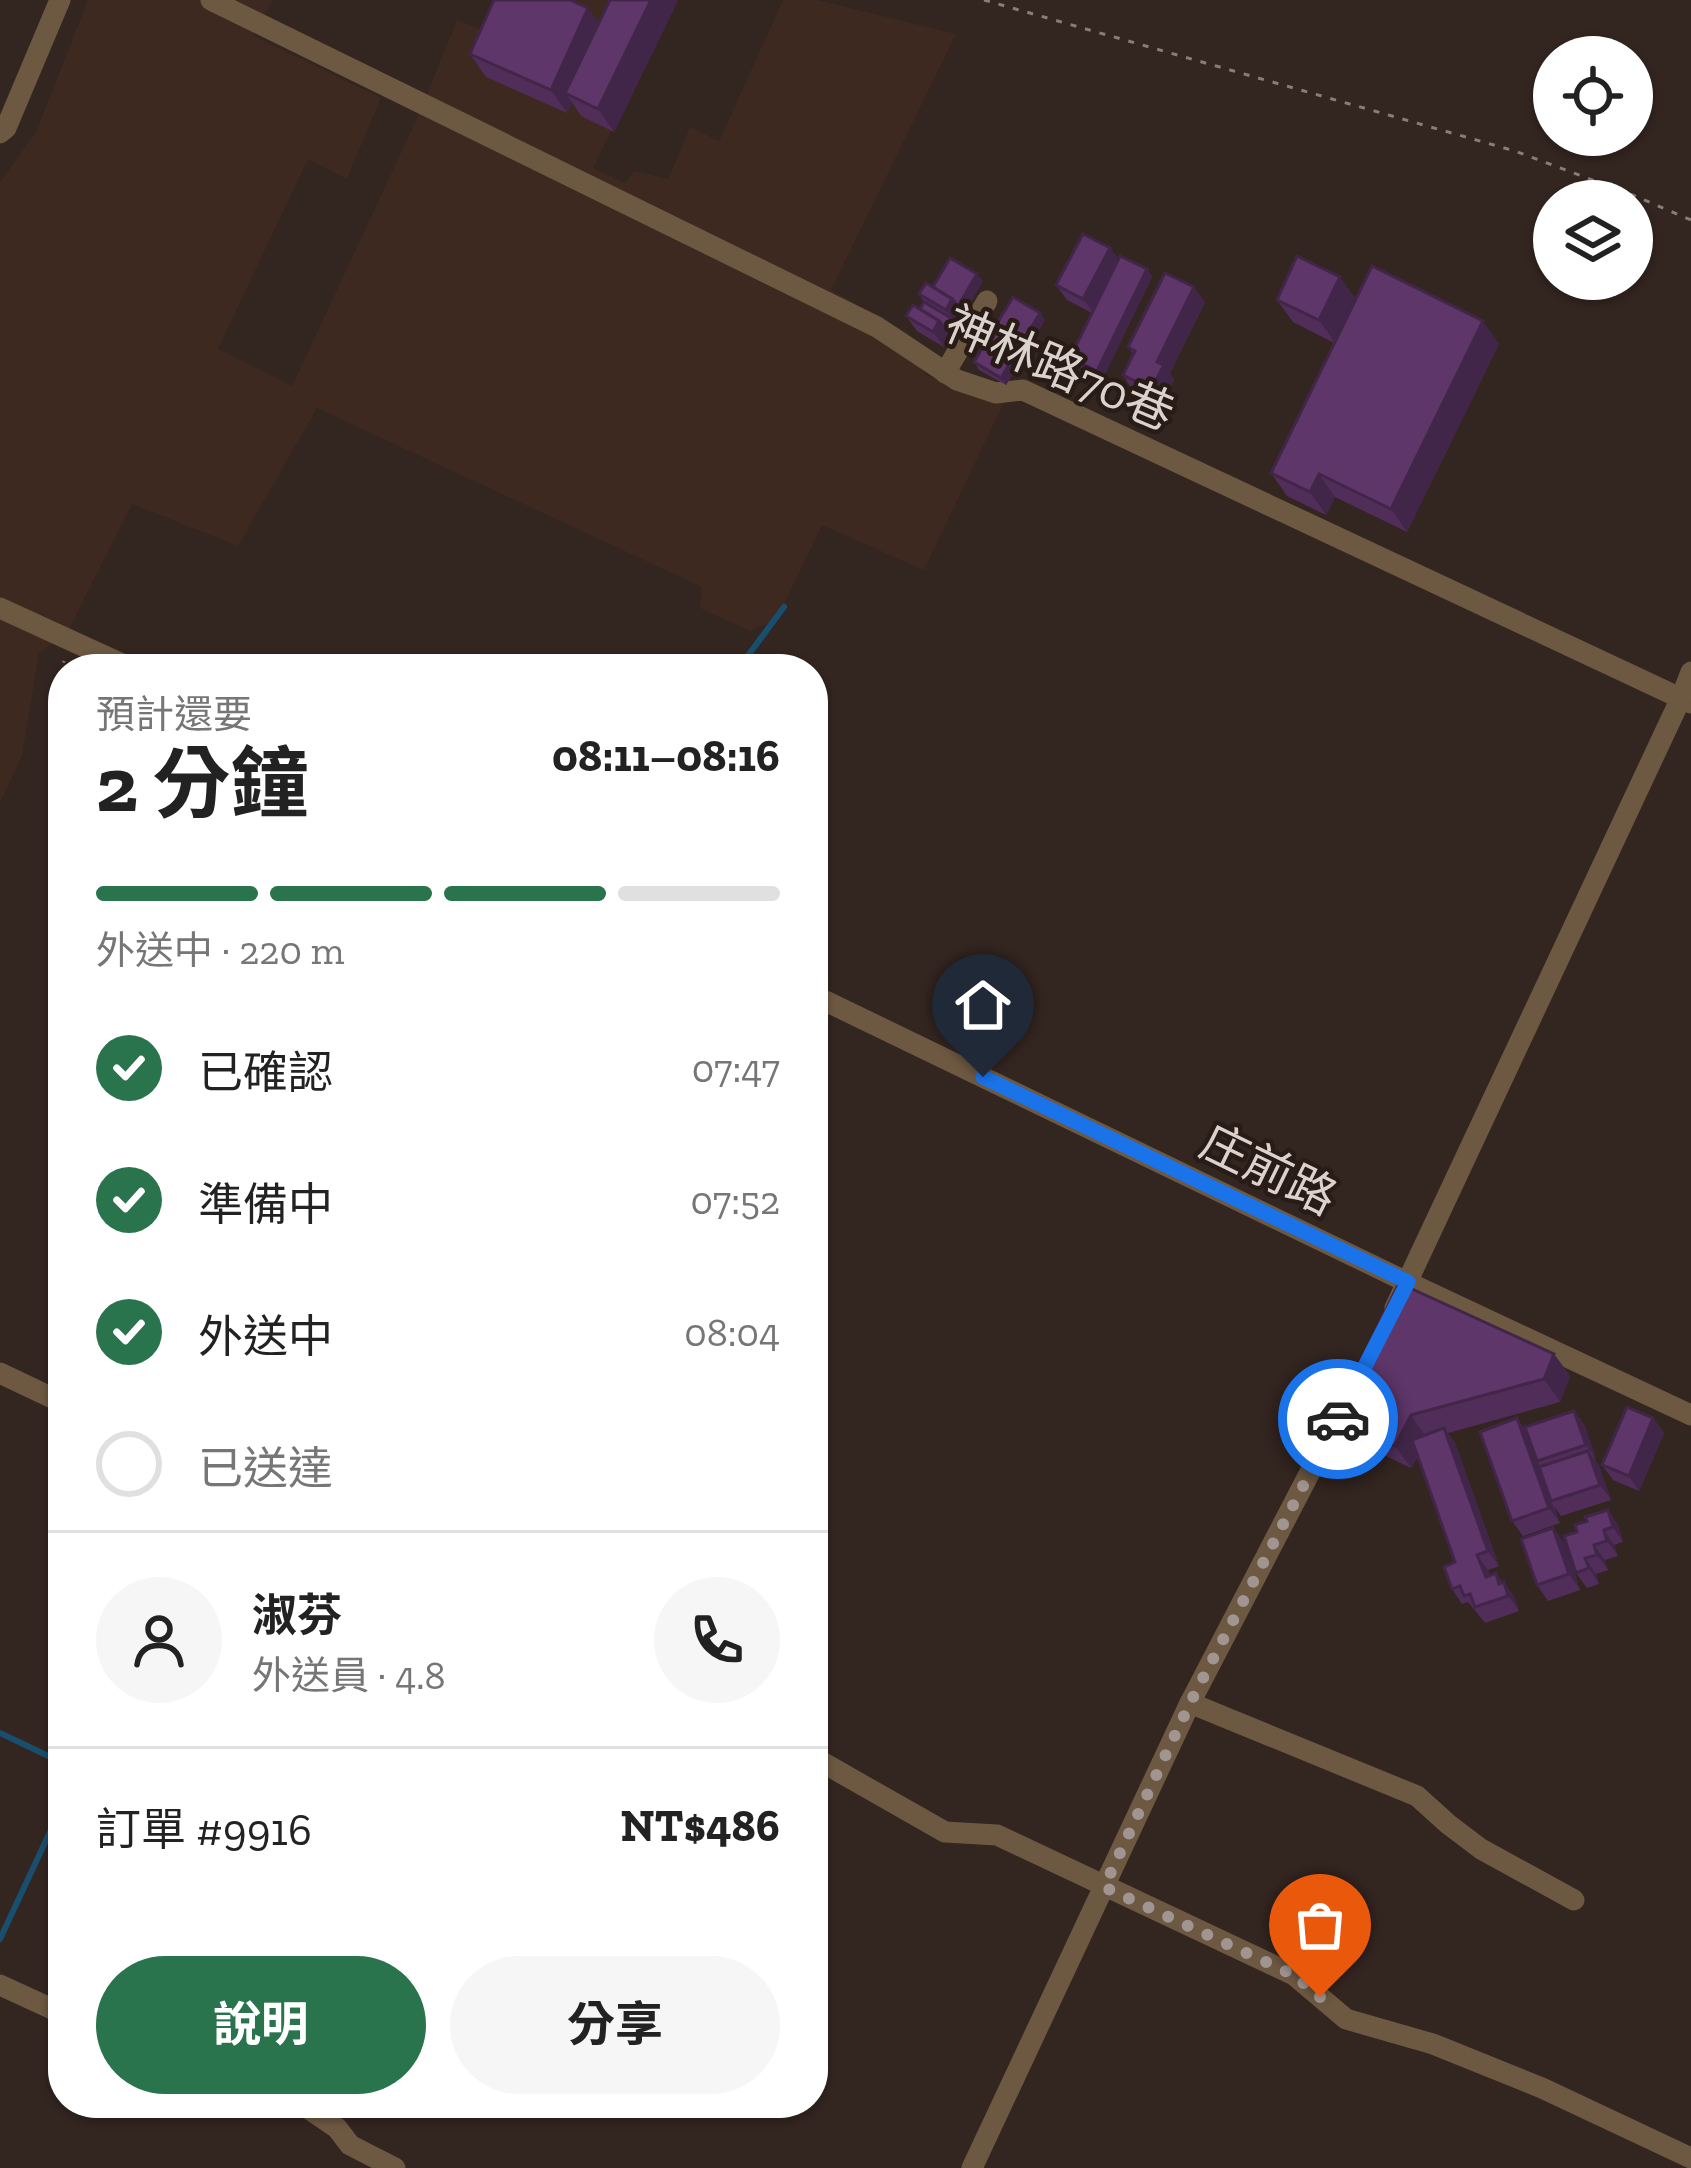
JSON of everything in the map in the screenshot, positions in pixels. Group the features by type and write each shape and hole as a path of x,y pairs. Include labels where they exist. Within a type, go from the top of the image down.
{"street":[{"path":"0,134 60,0"},
{"name":"神林路70巷","path":"211,0 877,327 957,380 996,393 1023,390 1686,701"},
{"path":"945,373 987,301"},
{"path":"0,608 100,654"},
{"path":"1387,1325 1686,701 1691,672"},
{"name":"庄前路","path":"828,1002 1691,1414"},
{"path":"0,1373 48,1396"},
{"path":"972,2168 1190,1703 1354,1388"},
{"path":"1190,1703 1417,1796 1481,1849 1574,1900"},
{"path":"828,1766 945,1832 997,1835 1294,1975 1346,2019 1433,2044 1542,2088 1691,2158"},
{"path":"0,1985 48,2007"},
{"path":"322,2118 350,2145 395,2168"}],"path":[{"path":"984,0 1515,151 1691,220"},
{"path":"65,654 69,640"}],"shaded area":[{"path":"88,0 273,0 254,36 381,98 347,179 308,159 218,349 292,386 418,116 457,20 497,35 514,0 676,0 593,168 625,183 634,171 668,179 690,127 719,141 783,0 818,0 956,34 831,290 909,333 926,375 1005,400 924,570 822,525 777,619 750,631 700,608 702,587 317,408 238,546 132,504 67,633 39,653 22,756 0,803 0,182 36,132"}],"building":[{"path":"494,0 570,0 588,8 551,90 470,54"},
{"path":"610,0 651,0 598,109 565,93"},
{"path":"1083,234 1110,248 1083,299 1056,285"},
{"path":"1120,256 1147,269 1097,371 1070,358"},
{"path":"1297,256 1340,277 1319,320 1277,300"},
{"path":"950,258 977,274 958,306 933,287"},
{"path":"1372,266 1483,321 1391,509 1319,474 1310,492 1271,473"},
{"path":"1165,273 1194,287 1157,362 1164,365 1151,389 1123,375 1135,351 1128,347"},
{"path":"926,283 952,299 946,310 919,294"},
{"path":"1013,297 1040,313 1001,378 974,362"},
{"path":"924,302 951,318 945,328 920,309"},
{"path":"913,305 939,321 933,332 906,316"},
{"path":"1399,1283 1554,1354 1544,1379 1411,1415 1395,1446 1334,1416"},
{"path":"1627,1407 1653,1418 1629,1476 1602,1465"},
{"path":"1574,1411 1586,1445 1537,1461 1525,1427"},
{"path":"1517,1418 1549,1508 1512,1521 1480,1432"},
{"path":"1444,1428 1488,1551 1477,1555 1486,1577 1496,1573 1508,1596 1475,1607 1460,1586 1452,1589 1444,1567 1455,1562 1412,1440"},
{"path":"1588,1451 1600,1485 1551,1501 1539,1467"},
{"path":"1608,1510 1613,1527 1604,1530 1607,1541 1594,1545 1597,1555 1585,1558 1589,1568 1576,1573 1564,1536 1577,1532 1575,1525 1587,1521 1585,1517"},
{"path":"1553,1528 1569,1574 1537,1585 1521,1539"}],"waterway":[{"path":"749,654 784,607"},
{"path":"0,1733 48,1756"},
{"path":"0,1939 48,1836"}],"way so far":[{"path":"1320,1997 1294,1975 1104,1887 1190,1703 1338,1419"}],"route":[{"path":"983,1077 1408,1282 1338,1419"}]}
